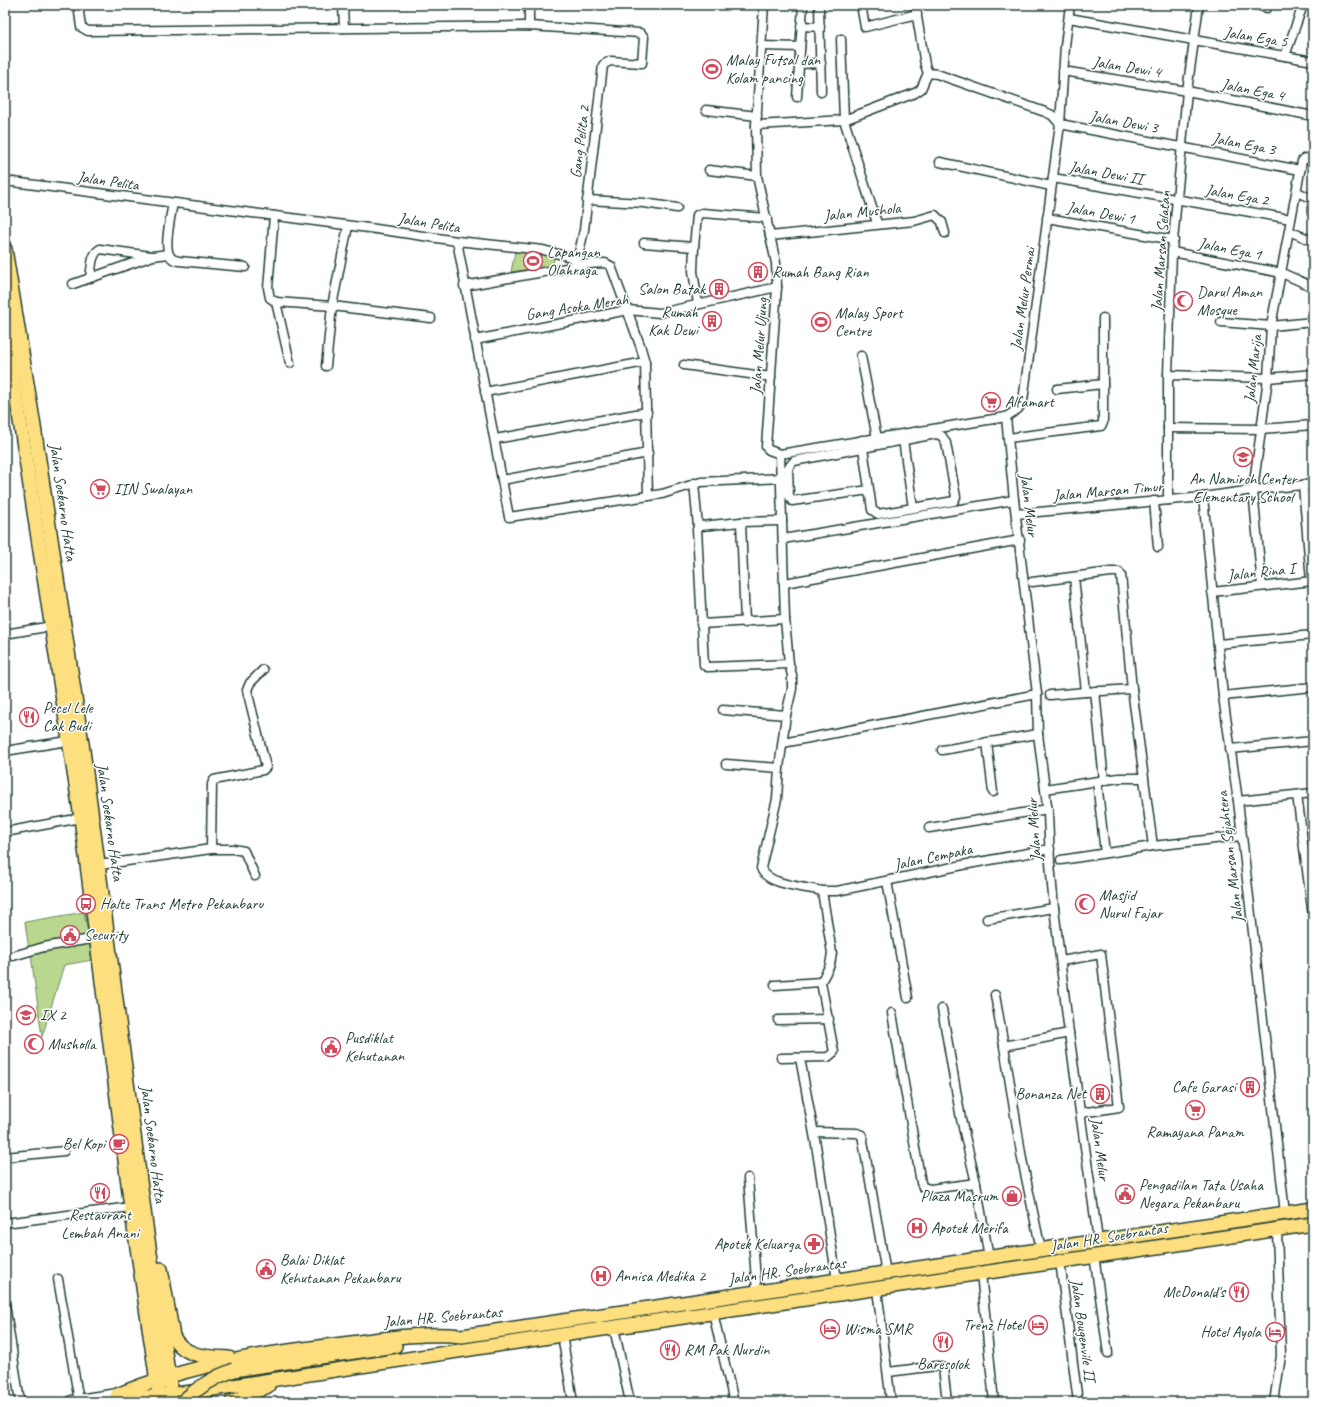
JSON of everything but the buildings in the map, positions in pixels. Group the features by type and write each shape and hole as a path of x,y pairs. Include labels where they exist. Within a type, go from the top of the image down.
{"main road":[{"name":"Jalan Soekarno Hatta","path":"5,249 30,398 99,865 131,1207 160,1393"},
{"name":"Jalan Soekarno Hatta","path":"5,323 7,345 52,626 97,938 110,989 147,1233 160,1393"},
{"path":"16,400 30,398"},
{"name":"Jalan HR. Soebrantas","path":"237,1365 462,1336 1313,1209"},
{"name":"Jalan HR. Soebrantas","path":"160,1393 288,1377 1094,1255 1313,1224"},
{"path":"147,1233 155,1250 162,1274 173,1336 178,1346 189,1352 237,1365"},
{"path":"755,1292 756,1307"},
{"path":"76,1401 160,1393 237,1365"},
{"path":"182,1402 200,1387 237,1365"},
{"path":"232,1402 288,1377"}],"street":[{"path":"78,5 81,27 88,31 528,26 529,5"},
{"path":"343,5 344,28"},
{"name":"Jalan Melur Ujung","path":"764,5 756,125 757,176 776,264 777,287 766,447 769,450 780,454"},
{"path":"797,97 803,5"},
{"path":"819,5 821,92"},
{"path":"861,5 866,27 918,14"},
{"path":"756,125 844,120 915,93 920,89 928,73 925,65 918,14 915,5"},
{"path":"1069,18 1070,5"},
{"name":"Jalan Marsan Selatan","path":"1168,500 1168,375 1172,252 1183,147 1187,91 1199,5"},
{"path":"1256,5 1268,8"},
{"path":"1285,56 1303,5"},
{"name":"Jalan Ega 5","path":"1069,18 1313,61"},
{"name":"Jalan Melur Permai","path":"1006,417 1018,409 1023,401 1060,124 1063,71 1069,18"},
{"name":"Gang Pelita 2","path":"528,26 640,33 644,37 642,64 610,61 603,64 579,264"},
{"path":"801,26 820,26"},
{"path":"841,39 844,120 877,223"},
{"path":"761,46 800,47"},
{"path":"799,64 820,63"},
{"name":"Jalan Dewi 4","path":"1063,71 1187,91"},
{"path":"928,73 937,74 1045,112 1052,115 1060,124"},
{"name":"Jalan Ega 4","path":"1187,91 1313,116"},
{"path":"706,110 757,116"},
{"name":"Jalan Dewi 3","path":"1060,124 1183,147"},
{"name":"Jalan Ega 3","path":"1183,147 1300,170"},
{"name":"Jalan Marija","path":"1262,586 1253,490 1268,378 1271,326 1302,161 1309,159"},
{"path":"940,162 1051,186"},
{"path":"709,170 757,176"},
{"name":"Jalan Dewi II","path":"1053,178 1178,200"},
{"name":"Jalan Pelita","path":"5,182 457,241 543,250 570,257 579,264"},
{"path":"1297,192 1313,200"},
{"path":"587,200 644,203 677,208"},
{"name":"Jalan Ega 2","path":"1178,200 1291,219"},
{"path":"173,203 167,246 168,254 172,259 179,261 245,267"},
{"path":"698,304 693,271 696,217 699,214 766,218"},
{"name":"Jalan Mushola","path":"770,236 877,223 914,221 935,215 940,219 945,233"},
{"path":"274,216 268,288 270,298 276,302 332,306 431,318"},
{"name":"Jalan Dewi 1","path":"1047,218 1174,240"},
{"path":"326,366 332,306 348,226"},
{"path":"1289,231 1313,241"},
{"path":"457,241 464,286 495,438 508,515 511,518 662,494 694,483 782,478"},
{"path":"644,244 694,247"},
{"path":"90,277 94,256 96,251 100,249 153,256"},
{"name":"Jalan Ega 1","path":"1172,252 1282,273 1313,286"},
{"path":"73,284 153,256 168,254"},
{"path":"464,286 579,264 601,263 611,266 628,310 645,362 648,496"},
{"name":"Gang Asoka Merah","path":"475,340 628,310 660,313 777,287"},
{"path":"276,302 290,363"},
{"path":"1008,438 1099,428 1103,423 1103,318"},
{"path":"1221,322 1271,326 1313,322"},
{"path":"861,356 877,438"},
{"path":"485,392 645,362"},
{"path":"684,365 771,377"},
{"path":"1168,375 1268,378 1313,374"},
{"path":"1057,389 1103,384"},
{"path":"495,438 647,412"},
{"path":"870,490 792,501 789,496 788,468 792,463 862,444 877,438 1006,417"},
{"name":"Jalan Melur","path":"1006,417 1014,500 1020,540 1037,694 1038,734 1048,809 1054,908 1069,1033 1098,1240"},
{"path":"1168,428 1261,429 1313,425"},
{"path":"780,454 862,444 903,440 936,434 945,438 956,497 954,501 878,514 872,510 862,444"},
{"path":"903,440 913,508"},
{"path":"502,480 648,453"},
{"name":"Jalan Cempaka","path":"780,454 782,478 785,619 789,664 792,675 792,689 786,715 779,768 777,799 773,820 760,865 762,872 777,882 822,891 837,891 1050,849"},
{"path":"694,483 698,526 702,660 704,665 789,664"},
{"name":"Jalan Marsan Timur","path":"1016,514 1203,497 1313,484"},
{"path":"1303,485 1312,581"},
{"name":"Jalan Marsan Sejahtera","path":"1203,497 1212,592 1230,749 1238,801 1285,1213"},
{"path":"783,539 1014,500"},
{"path":"1154,501 1158,547"},
{"path":"698,526 741,522 782,521"},
{"path":"741,522 745,623"},
{"path":"785,583 1020,540"},
{"path":"1032,582 1111,572 1119,572 1121,575 1132,689 1153,846"},
{"path":"1074,577 1086,692"},
{"name":"Jalan Rina I","path":"1212,592 1312,581"},
{"path":"702,624 745,623 785,619"},
{"path":"5,634 52,626"},
{"path":"1218,644 1313,635"},
{"path":"211,849 212,784 214,780 263,770 266,767 247,690 250,683 263,670"},
{"path":"1224,696 1313,688"},
{"path":"1050,695 1132,689"},
{"path":"1095,691 1105,853"},
{"path":"783,743 1037,694"},
{"path":"723,710 786,715"},
{"path":"942,750 1038,734"},
{"path":"1230,749 1313,740"},
{"path":"5,751 68,741"},
{"path":"987,742 993,792"},
{"path":"726,764 779,768"},
{"path":"1046,789 1119,778 1144,778"},
{"path":"1238,801 1313,793"},
{"path":"1298,795 1313,916"},
{"path":"929,828 1048,809"},
{"path":"5,832 80,818"},
{"path":"1061,860 1153,846 1241,836"},
{"path":"99,865 211,849 233,849 244,851 255,876"},
{"path":"887,881 908,998"},
{"path":"781,1058 828,1057 832,1055 834,1049 821,982 830,965 832,953 822,891"},
{"path":"987,918 1054,908"},
{"path":"13,956 44,947 97,938"},
{"path":"1061,961 1100,954 1105,985 1119,1107 1081,1113"},
{"path":"775,985 821,982"},
{"path":"995,995 1022,1159 1042,1250"},
{"path":"942,1009 961,1119 976,1183 990,1258"},
{"path":"892,1013 921,1183 923,1187 930,1189 976,1183"},
{"path":"778,1020 828,1019"},
{"path":"1004,1046 1069,1033"},
{"path":"800,1058 814,1132 837,1280"},
{"path":"814,1132 862,1134 886,1273"},
{"path":"5,1157 64,1151"},
{"path":"748,1178 755,1292"},
{"path":"5,1223 131,1207"},
{"path":"1274,1402 1281,1356 1277,1229"},
{"path":"1094,1255 1108,1353"},
{"name":"Jalan Bougenvile II","path":"1060,1261 1078,1402"},
{"path":"981,1273 994,1402"},
{"path":"58,1279 76,1401"},
{"path":"877,1289 891,1402"},
{"path":"5,1304 20,1402"},
{"path":"713,1313 734,1402"},
{"path":"614,1328 630,1402"},
{"path":"562,1335 573,1402"},
{"path":"888,1372 940,1366 944,1370 947,1401"}],"green space":[{"name":"Lapangan Olahraga","path":"515,251 555,256 552,266 511,272"},
{"path":"84,912 89,938 29,950 25,922"},
{"path":"89,942 92,960 64,965 42,1037 31,955 40,949"}],"place":[{"name":"Malay Futsal dan Kolam pancing","path":"712,69"},
{"name":"Lapangan Olahraga","path":"533,261"},
{"name":"Rumah Bang Rian","path":"758,272"},
{"name":"Salon Batak","path":"719,289"},
{"name":"Darul Aman Mosque","path":"1183,301"},
{"name":"Rumah Kak Dewi","path":"712,321"},
{"name":"Malay Sport Centre","path":"821,322"},
{"name":"Alfamart","path":"991,402"},
{"name":"An Namiroh Center Elementary School","path":"1243,457"},
{"name":"IIN Swalayan","path":"100,489"},
{"name":"Pecel Lele Cak Budi","path":"29,717"},
{"name":"Halte Trans Metro Pekanbaru","path":"86,904"},
{"name":"Masjid Nurul Fajar","path":"1085,904"},
{"name":"Security","path":"70,935"},
{"name":"IX 2","path":"26,1015"},
{"name":"Musholla","path":"34,1044"},
{"name":"Pusdiklat Kehutanan","path":"331,1047"},
{"name":"Cafe Garasi","path":"1250,1087"},
{"name":"Bonanza Net","path":"1100,1094"},
{"name":"Ramayana Panam","path":"1195,1110"},
{"name":"Bel Kopi","path":"119,1144"},
{"name":"Restaurant Lembah Anani","path":"100,1193"},
{"name":"Pengadilan Tata Usaha Negara Pekanbaru","path":"1125,1194"},
{"name":"Plaza Masrum","path":"1012,1196"},
{"name":"Apotek Merifa","path":"917,1228"},
{"name":"Apotek Keluarga","path":"814,1244"},
{"name":"Balai Diklat Kehutanan Pekanbaru","path":"266,1269"},
{"name":"Annisa Medika 2","path":"601,1276"},
{"name":"McDonald's","path":"1239,1292"},
{"name":"Trenz Hotel","path":"1038,1325"},
{"name":"Wisma SMR","path":"830,1329"},
{"name":"Hotel Ayola","path":"1275,1332"},
{"name":"Baresolok","path":"943,1342"},
{"name":"RM Pak Nurdin","path":"670,1350"}]}
